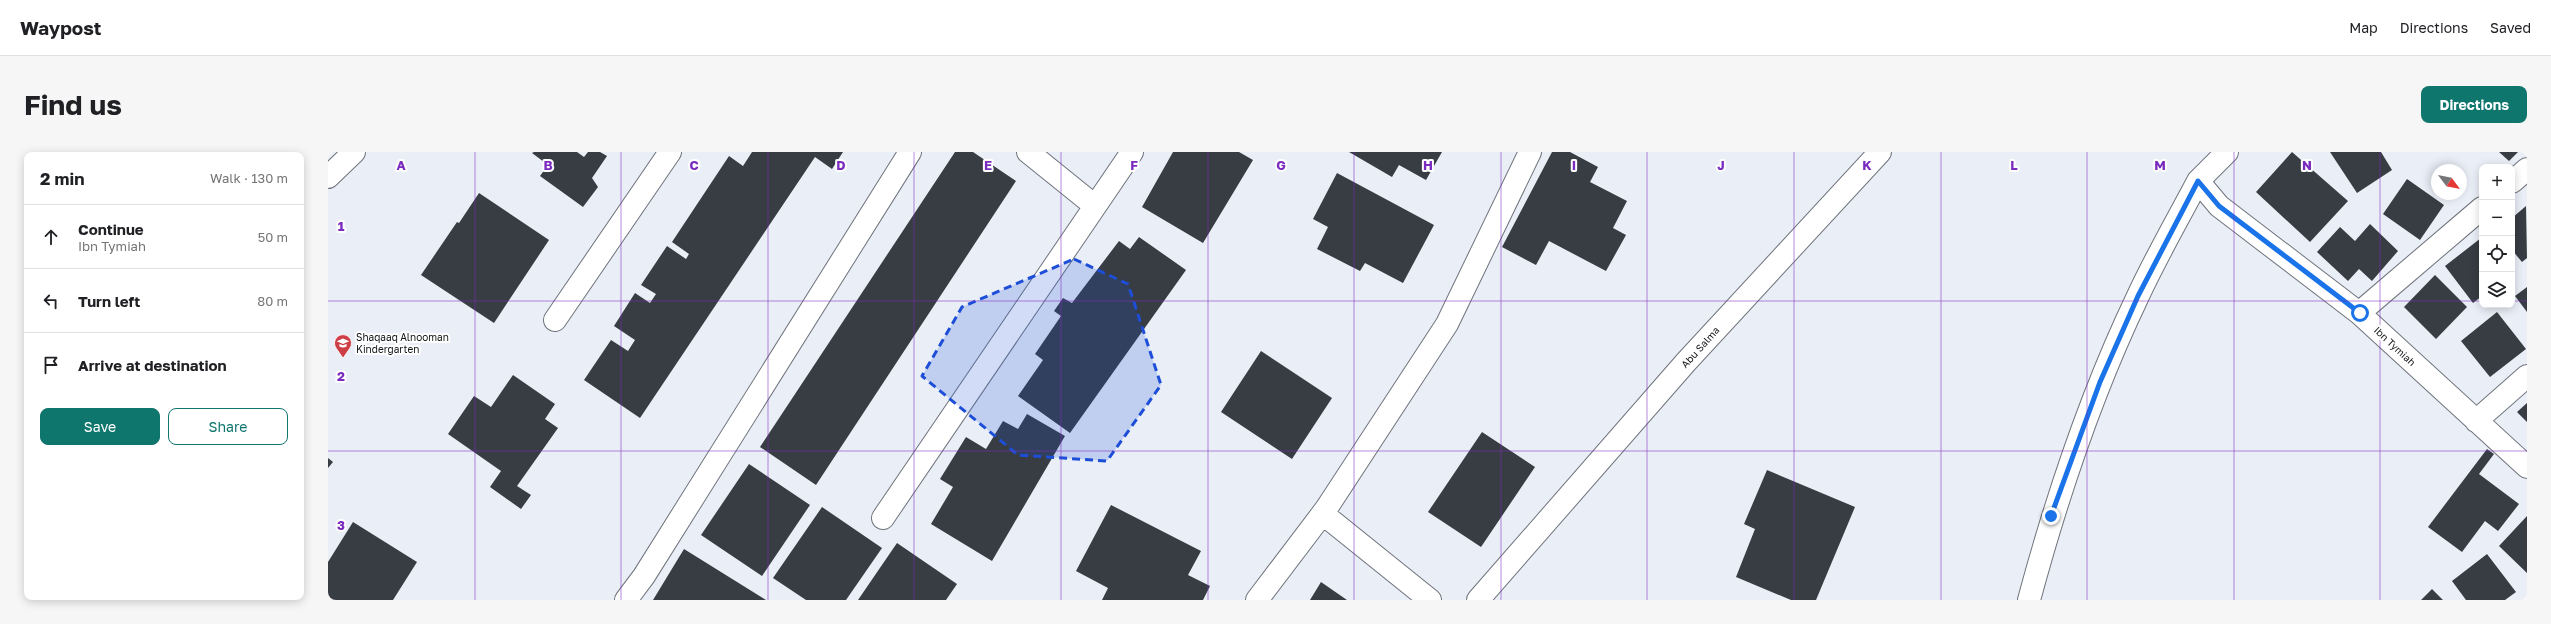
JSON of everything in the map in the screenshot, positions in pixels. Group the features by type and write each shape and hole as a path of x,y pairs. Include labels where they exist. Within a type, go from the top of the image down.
{"street":[{"path":"328,177 354,152"},
{"path":"555,320 670,152"},
{"path":"626,600 644,576 910,152"},
{"path":"1028,152 1096,206"},
{"path":"883,518 1132,152"},
{"path":"1257,600 1323,514 1447,324 1530,152"},
{"name":"Abu Salma","path":"1478,600 1686,362 1880,152"},
{"path":"2029,600 2051,516 2100,382 2138,296 2198,181 2227,152"},
{"path":"2515,179 2527,169"},
{"name":"Ibn Tymiah","path":"2198,181 2219,206 2360,313 2527,467"},
{"path":"2360,313 2479,211"},
{"path":"2476,421 2527,376"},
{"path":"1323,514 1430,600"}],"highlighted area":[{"path":"1074,259 1128,284 1161,385 1107,461 1018,455 922,376 962,307"}],"building":[{"path":"577,152 584,157 588,152 600,152 607,156 592,178 598,187 583,207 540,176 548,165 532,153"},
{"path":"752,152 843,152 832,169 815,157 640,418 584,380 611,340 628,351 635,340 614,326 635,293 650,303 656,294 641,285 667,246 686,259 689,254 672,242 729,156 743,166"},
{"path":"955,152 973,152 1016,181 816,485 760,447"},
{"path":"1173,152 1239,152 1253,160 1203,243 1142,207"},
{"path":"1349,152 1442,152 1426,180 1399,165 1392,177"},
{"path":"1552,152 1570,152 1598,167 1590,182 1627,201 1613,228 1626,235 1606,271 1549,241 1536,265 1502,247"},
{"path":"2292,152 2348,201 2310,242 2256,192"},
{"path":"2330,152 2381,152 2392,170 2357,193"},
{"path":"2499,152 2518,152 2509,161"},
{"path":"1337,173 1434,225 1403,283 1365,263 1360,271 1317,249 1328,227 1313,219"},
{"path":"2407,179 2431,196 2431,200 2437,200 2444,205 2420,240 2383,214"},
{"path":"479,193 549,240 494,323 421,275 457,222 459,223"},
{"path":"2526,206 2527,258 2522,262 2515,254 2515,215"},
{"path":"2370,224 2398,251 2372,281 2359,269 2348,281 2317,252 2340,227 2355,241"},
{"path":"1139,237 1186,270 1070,433 1018,396 1043,360 1035,354 1061,316 1054,311 1063,298 1072,303 1119,241 1130,249"},
{"path":"2479,240 2479,298 2473,303 2445,266"},
{"path":"2435,275 2467,307 2436,339 2404,307"},
{"path":"2527,287 2527,312 2515,296"},
{"path":"2497,312 2526,349 2490,377 2461,341"},
{"path":"1261,351 1332,398 1292,459 1221,412"},
{"path":"513,375 555,404 545,419 558,428 517,486 531,495 521,509 490,487 501,471 448,434 474,396 491,407"},
{"path":"2527,403 2527,422 2517,412"},
{"path":"1027,414 1065,436 992,561 931,524 953,487 940,479 966,437 986,449 1003,421 1018,429"},
{"path":"1482,432 1535,467 1481,547 1428,512"},
{"path":"2487,449 2494,454 2479,474 2519,504 2498,531 2485,521 2462,552 2428,527"},
{"path":"328,458 333,462 328,468"},
{"path":"749,464 810,505 762,576 701,535"},
{"path":"1767,470 1855,507 1816,600 1791,600 1736,577 1755,529 1744,524"},
{"path":"1111,505 1201,551 1188,575 1210,586 1203,600 1102,600 1108,588 1076,571"},
{"path":"822,507 882,548 846,600 806,600 773,578"},
{"path":"2527,516 2527,573 2499,546"},
{"path":"353,522 417,562 393,600 328,600 328,562"},
{"path":"897,543 957,584 946,600 858,600"},
{"path":"684,549 766,600 653,600"},
{"path":"2487,554 2516,592 2505,600 2466,600 2452,581"},
{"path":"1321,582 1347,600 1310,600"},
{"path":"2432,589 2443,600 2421,600"}],"place":[{"name":"Shaqaaq Alnooman Kindergarten","path":"343,358"}],"route":[{"path":"2051,516 2100,382 2138,296 2198,181 2219,206 2360,313"}]}
